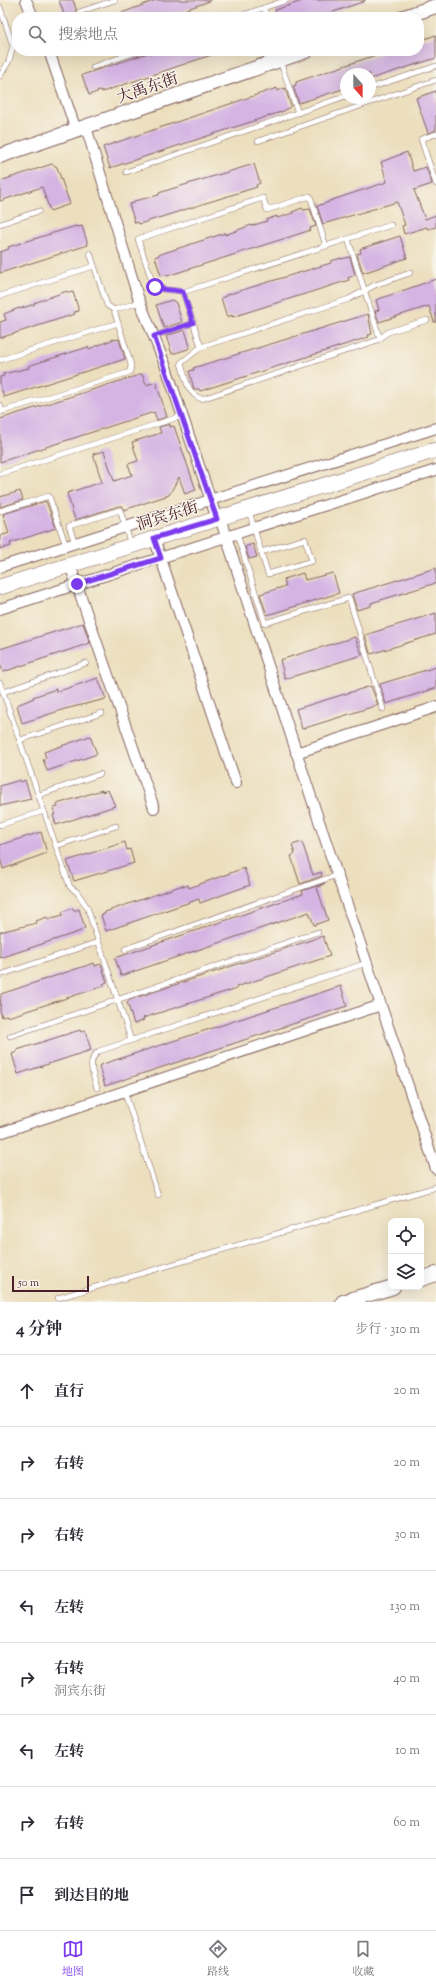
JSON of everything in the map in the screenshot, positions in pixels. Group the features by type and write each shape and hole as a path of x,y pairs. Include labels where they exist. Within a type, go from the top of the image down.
{"main road":[{"name":"洞宾东街","path":"0,587 436,450"}],"street":[{"path":"26,0 31,12"},
{"path":"419,12 436,6"},
{"path":"52,56 81,128 140,302 154,336 210,500 226,537 296,752 436,1169"},
{"name":"大禹东街","path":"0,156 288,56"},
{"path":"0,567 436,428"},
{"path":"0,609 436,470"},
{"path":"154,538 236,783"},
{"path":"70,565 154,808"},
{"path":"296,752 436,707"},
{"path":"0,1133 69,1111 124,1090 381,1005"},
{"path":"424,1278 436,1274"},
{"path":"343,1302 388,1288"}],"lane":[{"path":"79,12 115,0"},
{"path":"252,12 287,0"},
{"path":"0,7 12,43"},
{"path":"264,8 265,12"},
{"path":"0,76 9,61 12,50"},
{"path":"93,67 125,56"},
{"path":"281,58 298,113"},
{"path":"376,86 436,66"},
{"path":"258,141 436,80"},
{"path":"126,172 340,98"},
{"path":"436,134 421,139 436,184"},
{"path":"326,246 310,196 267,210 263,198 138,239 153,284 162,290 172,289 183,292 348,239 391,225"},
{"path":"0,224 39,211"},
{"path":"348,239 380,339"},
{"path":"0,405 1,412 130,372 131,365 114,310 107,305 90,253"},
{"path":"0,296 94,266"},
{"path":"410,273 349,299 201,347 181,363 191,393 202,399 380,339 388,332 427,320"},
{"path":"183,292 201,347"},
{"path":"114,310 140,302"},
{"path":"0,360 118,323"},
{"path":"154,336 193,323"},
{"path":"0,474 182,416"},
{"path":"0,511 49,496 70,545"},
{"path":"248,509 261,552 268,574 312,561 305,539 261,552"},
{"path":"70,545 70,526 120,510 131,546"},
{"path":"237,534 265,623 349,598 382,709"},
{"path":"3,692 86,663"},
{"path":"0,683 70,887 77,892 87,907 131,1040"},
{"path":"20,740 102,713"},
{"path":"39,795 100,774"},
{"path":"0,825 44,810"},
{"path":"56,846 116,826"},
{"path":"125,949 337,875"},
{"path":"10,1036 318,932"},
{"path":"0,974 98,942"},
{"path":"97,1088 91,1066 94,1056 99,1051 367,964"},
{"path":"124,1090 158,1195"},
{"path":"58,1298 436,1186"}],"building":[{"path":"59,0 73,0 75,12 63,12"},
{"path":"156,0 210,0 178,12 124,12"},
{"path":"305,0 365,0 333,12 276,12 275,10"},
{"path":"436,35 436,58 376,77 376,68 340,68 340,90 299,103 293,86 296,85 296,82 373,56 424,56 424,39"},
{"path":"139,56 208,56 89,95 82,75"},
{"path":"277,88 277,91 285,88 291,106 284,111 110,168 103,147"},
{"path":"436,91 436,130 428,133 416,98"},
{"path":"407,152 413,171 426,167 432,184 414,190 425,219 436,215 436,227 428,229 427,227 404,234 402,226 405,225 397,202 323,224 317,206 387,182 381,162"},
{"path":"52,164 57,167 70,204 50,211 42,187 0,201 0,181"},
{"path":"254,164 260,183 256,185 257,187 139,224 138,222 135,223 129,204 134,203 134,201 159,195 159,193 171,189"},
{"path":"302,208 303,210 310,209 316,226 310,228 311,230 167,276 166,274 161,276 155,257 161,254 225,233 225,235 251,225 267,221 266,220 277,216 277,218 293,213 292,212"},
{"path":"76,226 82,226 88,245 0,273 0,252 9,249 8,247"},
{"path":"400,236 407,258 363,273 357,254 361,253 360,249"},
{"path":"350,257 355,275 348,278 349,280 232,317 232,315 227,317 221,298 226,295 331,263 331,261"},
{"path":"436,279 436,322 434,322 429,306 379,322 375,311 379,310 376,300"},
{"path":"67,291 68,293 73,292 79,311 74,312 75,314 0,338 0,322 6,320 4,314 35,304 34,303"},
{"path":"172,300 176,303 182,322 164,328 156,305"},
{"path":"368,314 372,334 368,335 369,337 200,391 199,389 194,389 189,371 194,370 193,368"},
{"path":"185,330 190,346 188,349 172,354 166,336"},
{"path":"114,339 119,339 125,359 4,397 0,384 0,377 4,376 3,374 29,368 28,366 88,347 89,349"},
{"path":"142,374 146,385 156,382 167,417 157,420 154,412 0,462 0,419"},
{"path":"170,424 170,427 174,426 196,490 185,494 179,477 169,495 124,510 123,506 119,506 75,520 67,493 102,482 93,454 104,451 114,481 132,475 128,464 138,461 132,442 161,433 159,427"},
{"path":"20,491 23,500 0,507 0,497"},
{"path":"46,501 56,528 10,543 11,546 0,549 0,536 9,533 3,514"},
{"path":"253,544 257,557 249,559 245,547"},
{"path":"436,568 436,583 371,603 371,606 357,610 352,594"},
{"path":"303,573 305,580 333,573 339,593 267,615 260,594 286,586 284,579"},
{"path":"436,613 436,634 371,654 370,653 365,635"},
{"path":"83,623 90,643 3,672 0,664 0,649"},
{"path":"355,637 362,655 285,679 280,660"},
{"path":"436,667 436,688 386,704 380,684"},
{"path":"98,678 106,699 65,709 22,723 17,705 34,698 33,697 56,689 56,692"},
{"path":"371,686 378,705 302,729 296,709"},
{"path":"90,736 97,754 47,771 43,759 46,758 44,752"},
{"path":"20,780 21,782 25,780 31,799 0,806 0,786"},
{"path":"102,790 102,792 108,790 115,806 56,825 53,815 55,814 53,808 58,807 57,804"},
{"path":"41,832 47,853 3,869 0,858 0,845"},
{"path":"125,842 127,850 130,849 134,863 74,881 67,861"},
{"path":"302,842 313,875 321,872 322,876 300,884 291,856 295,854 292,845"},
{"path":"244,868 250,885 200,903 199,899 106,931 101,915 105,914 105,912 183,885 183,887 188,885 189,888"},
{"path":"325,883 317,888 328,920 314,925 309,912 121,976 115,958 303,894 302,891"},
{"path":"73,908 74,911 79,909 85,928 81,931 0,958 0,932 37,923 36,921 47,917 48,919 63,915 62,912"},
{"path":"323,936 330,956 236,987 237,989 228,992 143,1018 144,1020 134,1024 127,1002 132,999"},
{"path":"94,963 95,966 101,964 107,982 103,984 104,986 8,1017 7,1015 2,1017 0,1010 1,994"},
{"path":"341,986 347,1006 105,1086 99,1066 103,1064"},
{"path":"80,1030 81,1032 85,1030 91,1050 18,1074 12,1054 17,1052 17,1050"}],"route":[{"path":"77,584 161,558 154,538 217,519 166,367 154,336 193,323 183,292 172,289 162,290 155,287"}]}
